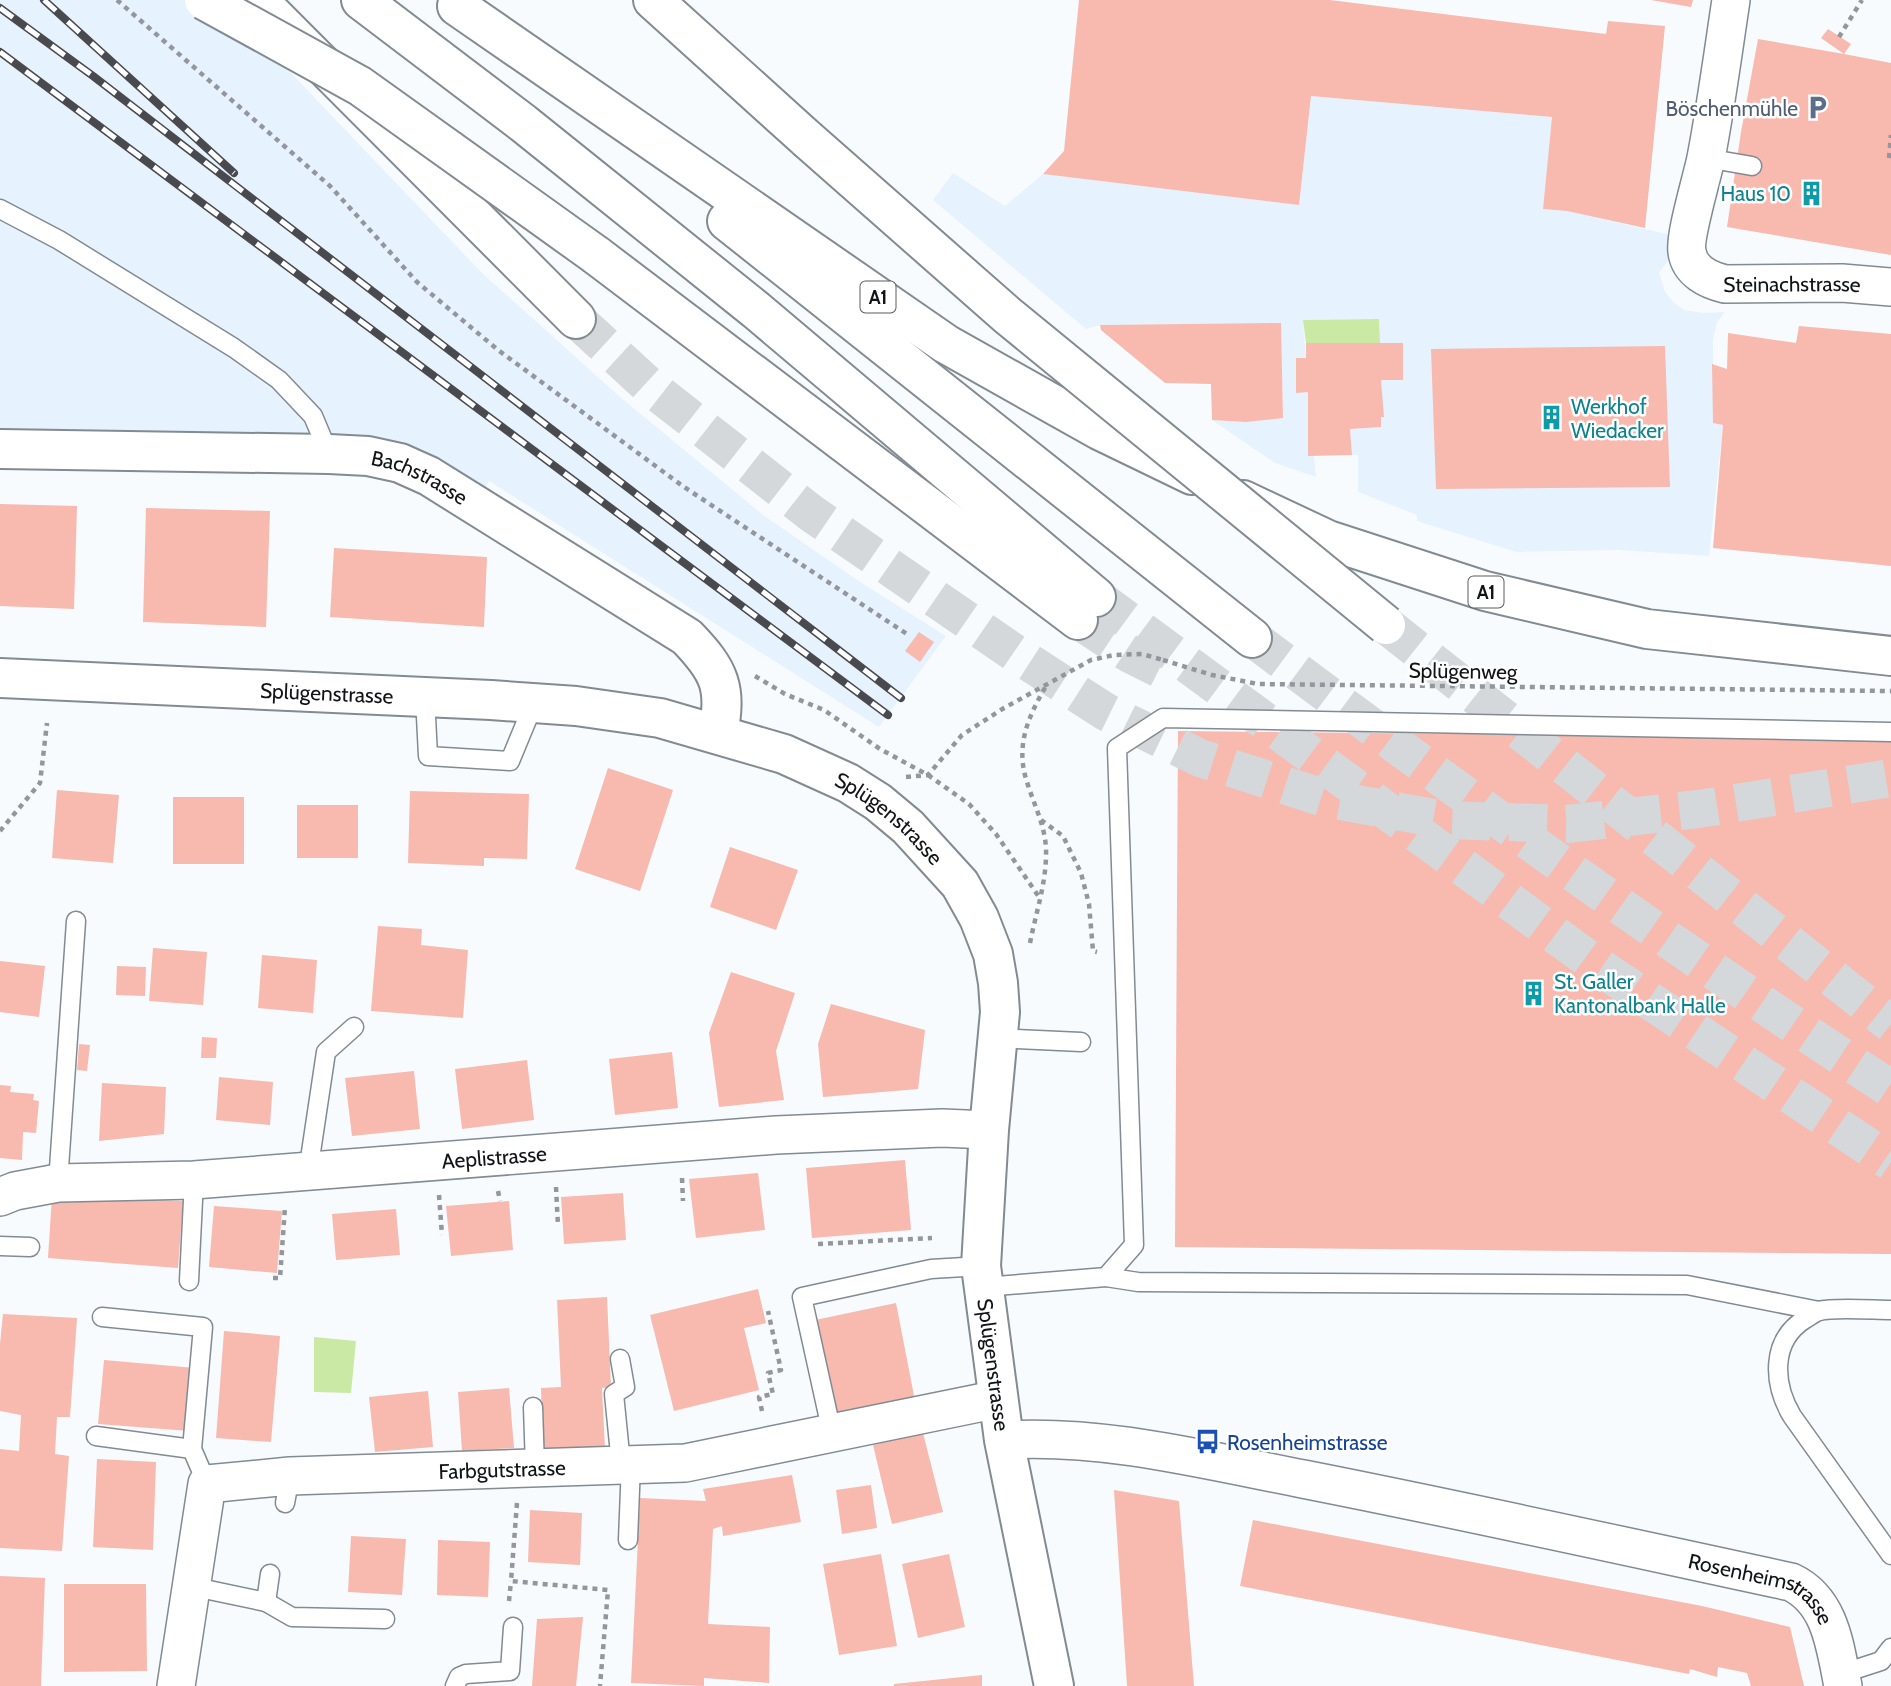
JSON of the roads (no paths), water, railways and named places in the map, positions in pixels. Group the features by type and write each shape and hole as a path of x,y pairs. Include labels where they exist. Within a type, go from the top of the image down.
{"main road":[{"path":"204,0 360,86 1087,608 745,301 523,122 361,0"},
{"path":"258,0 576,319"},
{"path":"653,0 1017,323 1386,625"},
{"name":"A1","path":"453,3 1252,638"},
{"name":"A1","path":"453,3 946,344 1099,430 1328,540 1485,591 1647,629 1771,645 1891,656"},
{"name":"Bachstrasse","path":"0,449 329,454 379,458 400,463 429,476 687,637 710,660 717,675 722,700 718,734"},
{"name":"Splügenstrasse","path":"0,678 534,703 660,718 784,754 848,783 878,802 908,827 960,884 979,918 993,954 1000,1012 989,1130 983,1277 1004,1440 1054,1686"}],"street":[{"path":"1706,158 1731,0"},
{"name":"Steinachstrasse","path":"1706,158 1686,245 1688,257 1696,271 1725,284 1842,283 1891,287"},
{"name":"Aeplistrasse","path":"0,1197 15,1191 58,1183 194,1180 297,1185 776,1135 943,1128 989,1130"},
{"name":"Farbgutstrasse","path":"206,1484 288,1490 528,1468 685,1463 998,1399"},
{"name":"Rosenheimstrasse","path":"1004,1440 1045,1438 1147,1449 1378,1494 1791,1582 1814,1597 1832,1630 1842,1680"},
{"path":"176,1686 206,1484"}],"lane":[{"path":"1706,158 1752,166"},
{"path":"0,209 59,240 234,348 279,380 313,416 329,454"},
{"path":"425,697 428,756 510,761 534,703"},
{"path":"1106,1277 1135,1245 1117,748 1163,718 1891,732"},
{"path":"58,1183 76,921"},
{"path":"297,1185 326,1052 354,1027"},
{"path":"997,1038 1081,1042"},
{"path":"189,1281 194,1180"},
{"path":"0,1246 30,1247"},
{"path":"832,1433 802,1297 931,1269 983,1277 1106,1277 1138,1282 1687,1284 1819,1311 1891,1310"},
{"path":"1819,1311 1795,1326 1782,1346 1777,1367 1783,1401 1891,1555"},
{"path":"102,1317 203,1327 192,1449 206,1484"},
{"path":"620,1359 625,1387 614,1394 626,1464 628,1540"},
{"path":"528,1468 533,1407"},
{"path":"96,1436 192,1449"},
{"path":"266,1602 270,1574"},
{"path":"190,1586 266,1602 292,1617 385,1619"},
{"path":"455,1686 459,1676 466,1674 510,1671 513,1627"},
{"path":"1842,1680 1881,1661 1891,1648"}],"tunnel":[{"path":"576,319 649,386 811,513 1016,654 1106,712 1200,758 1324,798 1445,820 1567,824 1698,809 1891,778"},
{"path":"1096,597 1595,964 1891,1162"},
{"path":"1078,620 1128,653 1168,673"},
{"path":"1386,625 1891,1024"},
{"path":"1252,638 1568,869 1728,981 1891,1089"}],"railway":[{"path":"44,0 234,173"},
{"path":"0,8 93,76 901,698"},
{"path":"0,52 888,715"}],"place":[{"name":"Böschenmühle","path":"1818,108"},
{"name":"Haus 10","path":"1811,193"},
{"name":"Werkhof Wiedacker","path":"1551,418"},
{"name":"St. Galler Kantonalbank Halle","path":"1534,993"},
{"name":"Rosenheimstrasse","path":"1207,1442"}]}
